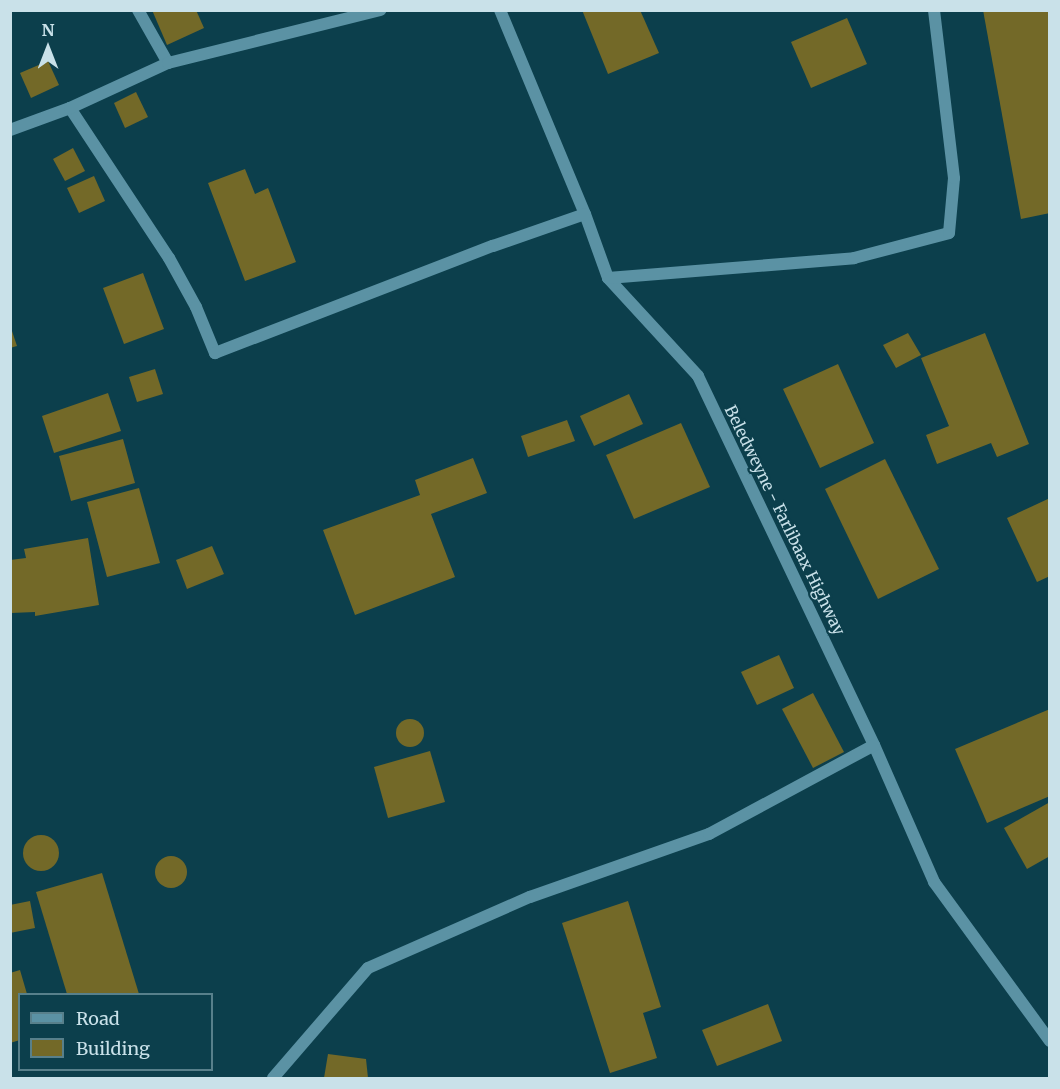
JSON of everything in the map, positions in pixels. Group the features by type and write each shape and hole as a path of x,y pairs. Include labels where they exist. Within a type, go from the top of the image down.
{"street":[{"path":"138,10 168,63"},
{"path":"10,130 70,108 168,63 381,10"},
{"name":"Beledweyne - Farlibaax Highway","path":"500,10 585,214 609,278 698,376 874,745 934,882 1045,1027 1050,1041"},
{"path":"609,278 854,258 949,233 954,178 934,10"},
{"path":"70,108 169,258 196,307 215,352 493,246 585,214"},
{"path":"273,1078 368,968 530,897 709,834 874,745"}],"building":[{"path":"152,10 196,10 204,28 167,45"},
{"path":"582,10 640,10 659,53 608,74"},
{"path":"983,10 1050,10 1050,213 1021,219"},
{"path":"847,18 867,64 811,88 791,42"},
{"path":"48,61 59,85 31,98 20,73"},
{"path":"136,92 148,117 125,128 114,103"},
{"path":"73,148 85,171 65,181 53,159"},
{"path":"245,169 255,194 268,188 296,262 245,281 208,183"},
{"path":"94,176 105,201 79,213 67,188"},
{"path":"143,273 164,329 124,344 103,288"},
{"path":"10,329 17,346 10,348"},
{"path":"908,333 921,355 896,368 883,345"},
{"path":"985,333 1029,444 997,457 991,443 937,464 926,435 949,426 921,358"},
{"path":"838,364 874,443 820,468 783,389"},
{"path":"155,369 163,394 137,402 129,377"},
{"path":"108,393 121,431 54,453 42,416"},
{"path":"629,394 643,424 594,446 580,416"},
{"path":"567,420 575,441 528,457 521,436"},
{"path":"681,423 710,487 634,519 606,455"},
{"path":"123,439 135,483 71,501 59,456"},
{"path":"473,458 487,493 431,514 455,577 355,615 323,530 420,495 415,480"},
{"path":"885,459 939,569 878,599 825,489"},
{"path":"139,488 160,563 107,577 87,502"},
{"path":"1050,498 1050,576 1037,582 1007,518"},
{"path":"88,538 99,605 35,616 35,612 11,613 10,560 26,558 24,549"},
{"path":"212,546 224,574 187,589 176,560"},
{"path":"779,655 794,688 757,705 741,672"},
{"path":"813,693 844,752 813,768 782,709"},
{"path":"1050,709 1050,796 987,823 955,749"},
{"path":"410,719 420,723 424,733 420,743 410,747 400,743 396,733 400,723"},
{"path":"430,751 445,802 388,818 374,767"},
{"path":"1050,802 1050,856 1027,869 1004,828"},
{"path":"41,835 54,840 59,853 54,866 41,871 28,866 23,853 28,840"},
{"path":"171,856 183,860 187,872 183,884 171,888 159,884 155,872 159,860"},
{"path":"102,873 139,993 67,993 36,892"},
{"path":"30,901 35,928 10,933 10,905"},
{"path":"628,901 661,1007 643,1013 657,1058 610,1073 562,923"},
{"path":"20,970 27,993 18,993 18,1041 10,1043 10,973"},
{"path":"768,1004 782,1041 717,1066 702,1030"},
{"path":"328,1054 366,1059 368,1078 324,1078"}]}
